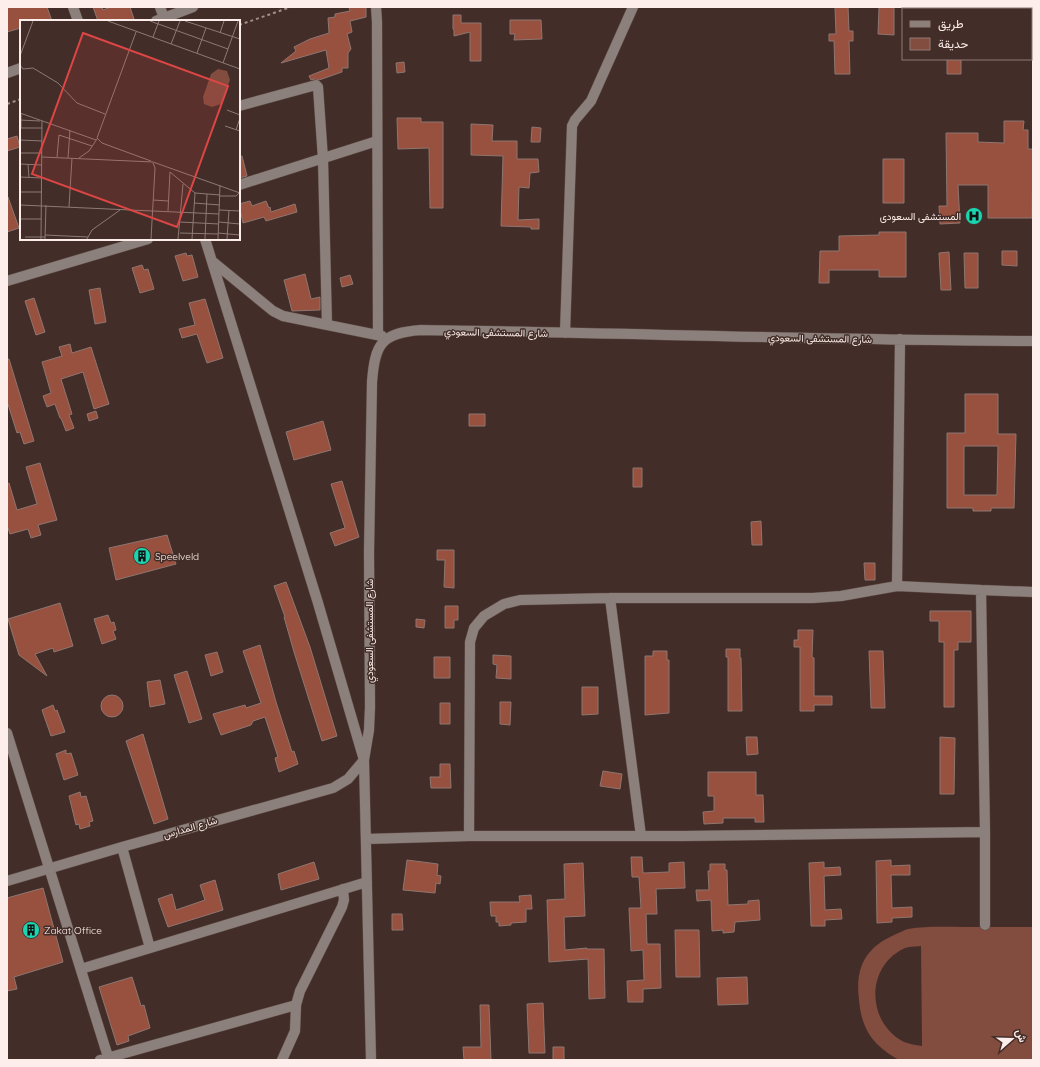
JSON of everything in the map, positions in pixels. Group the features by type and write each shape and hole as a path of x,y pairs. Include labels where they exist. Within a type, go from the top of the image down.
{"street":[{"path":"74,7 78,20"},
{"path":"160,7 160,19 194,7"},
{"path":"376,7 378,335"},
{"path":"565,333 572,126 575,120 591,101 633,7"},
{"path":"7,73 20,68"},
{"path":"240,106 316,85 318,87 323,159 326,325"},
{"path":"240,185 377,142"},
{"path":"7,281 145,240"},
{"path":"206,240 318,603 364,760 371,1060"},
{"path":"212,261 273,311 283,316 388,337"},
{"name":"شارع المستشفى السعودي","path":"364,760 367,745 370,707 369,552 372,382 373,366 376,355 381,345 388,337 396,334 420,330 843,340 900,339 1033,341"},
{"path":"897,586 900,339"},
{"path":"469,836 470,642 474,628 484,616 504,604 520,600 610,598 814,598 841,596 897,586 1033,592"},
{"path":"981,590 985,925"},
{"path":"610,598 642,836"},
{"path":"7,733 81,970 105,1059 296,1005"},
{"name":"شارع المدارس","path":"7,881 333,788 348,779 364,760"},
{"path":"366,839 469,836 642,836 985,832"},
{"path":"122,847 150,948"},
{"path":"81,970 367,882"},
{"path":"282,1060 295,1031 296,1005 306,980 342,907 344,900 343,889"}],"path":[{"path":"240,25 291,7"},
{"path":"7,104 20,99"}],"green space":[{"path":"1033,927 1033,1060 899,1060 882,1049 870,1036 866,1029 861,1011 858,989 859,978 864,960 876,946 884,940 905,930 915,928","holes":["921,946 922,1046 904,1042 892,1033 883,1022 877,1009 875,996 877,982 882,969 891,958 905,948"]}],"building":[{"path":"7,7 47,7 52,20 20,20 20,28 7,32"},
{"path":"93,7 102,7 103,10 111,7 130,7 134,19 131,20 98,20"},
{"path":"349,7 366,7 366,17 350,21 352,32 347,34 351,49 348,53 348,68 342,68 342,72 319,80 311,80 309,76 329,68 326,50 281,63 296,51 294,47 310,39 329,33 328,18 335,17 335,14 350,11"},
{"path":"835,7 848,7 849,31 853,31 853,41 849,41 850,74 835,74 834,41 829,41 829,34 836,34"},
{"path":"879,7 894,7 894,35 878,34"},
{"path":"453,15 461,15 461,23 481,23 481,61 470,61 470,32 454,36"},
{"path":"510,20 541,20 542,39 514,40 515,34 510,34"},
{"path":"947,60 961,60 961,74 947,74"},
{"path":"404,62 405,72 397,73 396,63"},
{"path":"397,118 421,118 421,122 443,122 443,208 430,208 429,148 398,149"},
{"path":"1004,121 1024,121 1023,130 1028,130 1028,149 1033,149 1032,218 988,218 988,185 958,185 960,223 940,224 939,206 947,206 946,133 978,133 978,142 1004,143"},
{"path":"471,124 493,125 492,141 517,141 517,159 538,159 539,172 530,173 529,188 519,187 518,220 539,219 539,229 531,229 531,227 501,226 503,156 471,155"},
{"path":"532,127 541,128 540,142 531,142"},
{"path":"17,136 20,147 7,151 7,139"},
{"path":"242,156 247,176 240,178 240,157"},
{"path":"883,159 904,159 904,203 883,203"},
{"path":"7,197 19,228 7,232"},
{"path":"250,201 252,206 266,201 271,212 295,204 297,212 266,221 264,217 243,223 240,204"},
{"path":"879,232 906,232 906,277 879,277 879,270 829,270 829,283 819,283 820,251 839,251 839,236 879,235"},
{"path":"1002,251 1017,251 1017,266 1002,265"},
{"path":"949,252 951,290 941,290 939,253"},
{"path":"186,253 187,256 192,255 198,277 183,281 175,256"},
{"path":"964,253 978,253 978,288 965,288"},
{"path":"142,265 144,270 148,269 154,289 140,293 132,268"},
{"path":"305,274 311,299 320,297 320,310 292,311 284,280"},
{"path":"350,275 353,284 342,287 340,278"},
{"path":"100,288 106,322 95,324 89,290"},
{"path":"34,298 45,332 36,335 25,301"},
{"path":"205,299 223,358 207,363 197,334 182,338 179,329 195,325 189,303"},
{"path":"70,344 72,353 91,347 109,404 94,409 83,372 61,379 72,414 69,415 74,428 66,431 55,404 47,407 43,396 51,393 42,362 62,356 59,347"},
{"path":"7,359 9,359 34,441 24,444 20,432 17,433 7,401"},
{"path":"965,394 998,394 998,434 1016,434 1014,508 991,508 991,511 973,511 973,508 947,508 947,433 965,433","holes":["964,446 998,446 997,495 964,495"]},
{"path":"96,411 98,418 89,421 87,414"},
{"path":"469,414 485,414 485,426 469,426"},
{"path":"323,421 331,450 294,460 286,432"},
{"path":"40,463 57,520 38,525 41,535 31,538 28,529 10,534 7,525 7,484 9,483 17,510 37,504 26,467"},
{"path":"633,468 642,468 642,487 633,487"},
{"path":"342,481 359,537 335,546 330,533 345,528 331,484"},
{"path":"761,521 762,545 752,545 751,522"},
{"name":"Speelveld","path":"167,535 176,564 116,580 109,548"},
{"path":"437,550 454,550 454,588 444,587 445,560 437,560"},
{"path":"864,563 875,563 875,580 865,580"},
{"path":"286,582 310,647 337,736 322,741 294,652 285,617 274,586"},
{"path":"60,603 73,646 54,652 53,648 35,654 47,676 19,655 8,619"},
{"path":"445,606 458,606 458,620 454,620 454,628 445,628"},
{"path":"930,611 971,611 971,642 958,642 958,650 954,650 954,707 944,707 944,642 939,642 939,621 930,621"},
{"path":"108,615 111,623 114,622 116,630 113,631 116,639 102,644 94,619"},
{"path":"416,619 425,620 424,628 416,627"},
{"path":"798,630 813,630 812,657 814,658 814,696 832,696 832,705 814,705 814,711 800,711 800,647 794,647 794,640 798,640"},
{"path":"260,645 276,702 292,752 294,751 298,764 279,772 275,758 278,757 265,717 253,721 251,725 221,735 213,714 245,705 246,708 261,703 243,651"},
{"path":"726,649 740,649 742,711 728,711 728,657 726,657"},
{"path":"653,651 667,651 667,660 669,660 669,713 645,715 645,656 653,656"},
{"path":"869,651 883,651 885,708 871,708"},
{"path":"217,652 223,672 211,676 205,655"},
{"path":"493,655 511,656 511,679 496,678 497,665 493,664"},
{"path":"434,657 450,657 450,678 434,678"},
{"path":"187,671 202,719 189,723 174,675"},
{"path":"160,680 165,704 150,707 147,682"},
{"path":"582,687 598,687 598,714 582,715"},
{"path":"108,695 116,695 123,702 123,710 116,717 108,717 101,710 101,702"},
{"path":"500,702 511,702 510,725 500,724"},
{"path":"440,703 450,703 450,724 440,724"},
{"path":"53,705 55,711 57,710 65,732 51,736 42,710"},
{"path":"143,734 168,819 154,824 126,741"},
{"path":"746,737 757,737 758,754 747,755"},
{"path":"940,737 955,738 954,794 940,794"},
{"path":"66,750 66,754 71,753 78,775 64,780 56,754"},
{"path":"440,764 450,764 451,788 431,788 430,777 440,777"},
{"path":"603,771 622,774 620,789 600,786"},
{"path":"708,772 756,772 756,795 763,795 764,822 755,822 755,818 723,818 723,823 704,824 703,812 714,811 714,796 708,796"},
{"path":"80,792 81,797 86,796 93,821 89,822 90,826 80,829 79,824 76,825 69,796"},
{"path":"631,857 642,857 643,873 669,872 669,863 684,862 685,888 656,889 657,914 646,914 647,944 660,944 661,988 643,989 643,1002 628,1002 627,981 644,980 643,950 631,951 629,908 641,908 639,877 632,877"},
{"path":"407,860 438,864 437,875 441,876 440,884 436,883 435,893 403,890"},
{"path":"891,860 891,866 910,865 910,875 891,875 892,908 912,907 912,917 892,918 892,922 877,923 876,861"},
{"path":"314,862 319,879 281,890 278,874"},
{"path":"824,862 824,868 840,867 841,875 824,876 825,910 841,909 842,919 825,920 825,926 811,926 809,863"},
{"path":"583,863 585,916 564,917 565,950 587,948 604,949 605,998 589,999 588,959 549,962 547,900 565,899 564,864"},
{"path":"710,864 725,864 725,870 727,870 728,905 748,904 748,901 759,900 760,920 735,922 734,932 723,933 723,930 712,931 711,900 697,901 696,890 709,890 708,871 710,871"},
{"path":"215,880 223,910 168,927 158,899 172,894 176,910 205,900 200,885"},
{"name":"Zakat Office","path":"43,888 63,962 14,977 17,989 7,991 7,898"},
{"path":"531,895 532,909 526,909 526,922 511,923 511,925 499,926 499,922 496,922 496,916 491,916 490,902 520,902 519,896"},
{"path":"392,914 402,914 403,930 392,930"},
{"path":"675,930 699,930 700,977 676,977"},
{"path":"132,977 141,1006 144,1005 150,1028 128,1036 129,1041 117,1045 99,987"},
{"path":"747,977 748,1004 718,1005 717,978"},
{"path":"543,1003 545,1053 529,1053 527,1004"},
{"path":"480,1005 489,1005 491,1060 464,1060 463,1047 481,1047"},
{"path":"553,1047 564,1047 564,1060 553,1060"}],"place":[{"name":"المستشفى السعودى","path":"974,216"},
{"name":"Speelveld","path":"142,556"},
{"name":"Zakat Office","path":"31,930"}]}
